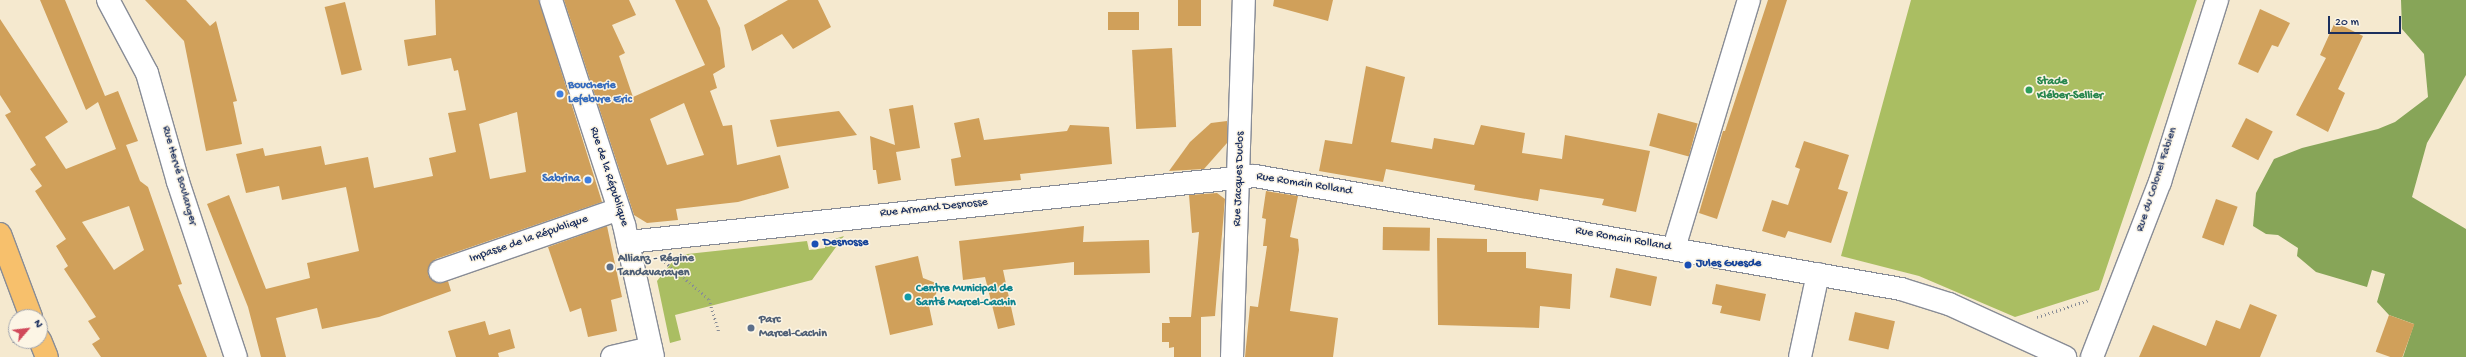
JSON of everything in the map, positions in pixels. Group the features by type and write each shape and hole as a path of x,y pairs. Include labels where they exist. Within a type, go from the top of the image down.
{"main road":[{"path":"0,234 29,309"}],"street":[{"name":"Rue Hervé Boulanger","path":"108,0 147,73 178,182 236,357"},
{"name":"Rue de la République","path":"551,0 619,209 628,242 652,353"},
{"name":"Rue Jacques Duclos","path":"1232,357 1240,176 1244,0"},
{"path":"1674,248 1749,0"},
{"name":"Rue du Colonel Fabien","path":"2092,357 2160,182 2217,0"},
{"name":"Rue Armand Desnosse","path":"628,242 1240,176"},
{"name":"Rue Romain Rolland","path":"1240,176 1271,178 1674,248 1818,274 1932,297 2065,357"},
{"name":"Impasse de la République","path":"440,271 619,209"},
{"path":"1800,357 1818,274"},
{"name":"Rue Romain Rolland","path":"2007,331 2033,357"},
{"path":"612,357 652,353"}],"path":[{"path":"663,258 668,267 709,299 719,332"},
{"path":"2007,331 2020,323 2094,298"}],"green space":[{"name":"Stade Kléber-Sellier","path":"1911,0 2197,0 2099,290 2015,317 1919,276 1841,256"},
{"path":"2401,0 2466,0 2466,75 2427,143 2412,197 2466,229 2466,357 2403,357 2414,324 2389,315 2377,302 2385,274 2372,270 2367,287 2316,272 2297,256 2298,248 2278,235 2266,234 2253,226 2256,193 2274,159 2302,148 2378,129 2395,122 2428,97 2424,54 2402,29"},
{"path":"844,236 812,280 675,315 681,340 670,343 657,281 678,255 807,241 809,250 825,248 825,242"}],"building":[{"path":"40,0 65,0 105,96 118,91 138,141 126,145 140,181 148,187 182,284 178,285 207,357 101,357 92,344 100,339 88,321 96,317 64,269 68,266 56,246 66,239 35,191 42,186 30,169 36,165 5,115 11,112 0,95 0,19 68,122 45,137 66,169 116,149 98,102 86,110","holes":["129,206 144,250 114,270 82,222"]},
{"path":"145,0 186,0 210,26 216,21 237,101 233,102 242,144 206,151 184,41"},
{"path":"435,0 539,0 602,202 436,259 428,268 428,275 437,283 448,281 451,291 379,317 322,329 317,308 276,318 286,357 261,357 248,307 207,204 229,195 266,289 310,278 307,263 359,251 346,187 282,200 279,186 246,193 236,154 263,148 265,156 321,146 325,165 368,157 374,188 433,176 429,158 456,152 448,113 466,110 458,70 454,71 451,58 408,66 404,40 436,35","holes":["517,112 526,172 490,179 479,124"]},
{"path":"564,0 629,0 636,15 612,25 625,53 619,56 633,97 705,65 675,0 707,0 720,28 725,67 713,74 717,88 710,91 723,126 732,125 737,165 780,155 789,188 738,202 676,209 678,220 647,223 634,215","holes":["684,103 704,155 667,165 650,119"]},
{"path":"788,0 818,0 831,27 793,49 782,34 752,51 744,25"},
{"path":"1178,0 1201,0 1201,26 1178,26"},
{"path":"1274,0 1333,0 1328,21 1273,6"},
{"path":"1768,0 1787,0 1717,219 1699,213 1723,131 1725,131"},
{"path":"345,2 362,70 342,75 325,7"},
{"path":"2260,9 2290,23 2278,47 2272,45 2258,73 2238,64"},
{"path":"1108,12 1139,12 1139,30 1108,30"},
{"path":"2335,22 2363,36 2338,89 2345,93 2328,132 2296,115 2326,58 2320,55"},
{"path":"1172,48 1176,127 1136,129 1132,50"},
{"path":"1366,66 1405,77 1391,142 1432,149 1434,138 1474,145 1481,125 1525,133 1522,153 1562,159 1565,135 1650,151 1636,212 1602,205 1604,199 1540,189 1538,201 1474,190 1475,185 1386,169 1383,182 1319,171 1325,140 1352,144"},
{"path":"913,105 920,148 896,152 901,180 878,184 876,170 873,170 870,136 895,145 889,109"},
{"path":"839,111 857,135 777,147 770,120"},
{"path":"1658,113 1698,124 1689,156 1649,146"},
{"path":"979,118 984,140 1067,131 1070,125 1109,127 1112,164 1020,174 1021,180 955,186 951,159 961,157 954,123"},
{"path":"2246,118 2273,132 2258,160 2231,147"},
{"path":"1227,121 1227,143 1204,169 1169,171 1190,142 1211,123"},
{"path":"1804,141 1849,155 1838,189 1848,192 1831,243 1788,231 1785,238 1762,231 1772,200 1788,205 1800,169 1795,167"},
{"path":"1266,191 1298,196 1290,237 1298,239 1299,250 1290,311 1338,318 1333,357 1245,357 1250,306 1258,307 1267,246 1263,246 1266,219 1262,218"},
{"path":"1217,193 1225,199 1215,316 1201,317 1201,357 1174,357 1174,347 1169,348 1169,342 1162,342 1162,323 1170,323 1169,317 1191,317 1199,232 1192,233 1189,195"},
{"path":"2216,199 2238,207 2224,245 2202,238"},
{"path":"607,226 622,297 611,300 617,331 588,337 581,308 570,312 548,247"},
{"path":"1084,226 1083,242 1149,240 1150,273 1074,275 1074,262 1003,270 1015,325 998,329 985,277 963,280 959,241"},
{"path":"1383,227 1430,228 1430,251 1383,250"},
{"path":"1437,238 1487,239 1487,252 1526,252 1526,268 1572,274 1570,309 1540,306 1539,328 1438,325"},
{"name":"Centre Municipal de Santé Marcel-Cachin","path":"918,256 923,278 941,285 929,306 933,325 890,335 875,266"},
{"path":"1616,268 1657,277 1651,306 1610,297"},
{"path":"1716,284 1766,294 1760,321 1720,313 1722,306 1712,304"},
{"path":"2250,304 2277,315 2260,357 2139,357 2153,325 2206,346 2216,320 2240,329"},
{"path":"1855,312 1895,321 1888,349 1848,340"},
{"path":"2389,315 2414,324 2402,357 2390,357 2376,352"},
{"path":"485,321 489,335 510,329 515,348 498,353 499,357 456,357 448,331"}],"place":[{"name":"Stade Kléber-Sellier","path":"2029,90"},
{"name":"Boucherie Lefebvre Eric","path":"560,94"},
{"name":"Sabrina","path":"588,180"},
{"name":"Desnosse","path":"815,244"},
{"name":"Jules Guesde","path":"1688,265"},
{"name":"Allianz - Régine Tandavarayen","path":"610,267"},
{"name":"Centre Municipal de Santé Marcel-Cachin","path":"908,297"},
{"name":"Parc Marcel-Cachin","path":"751,328"}]}
